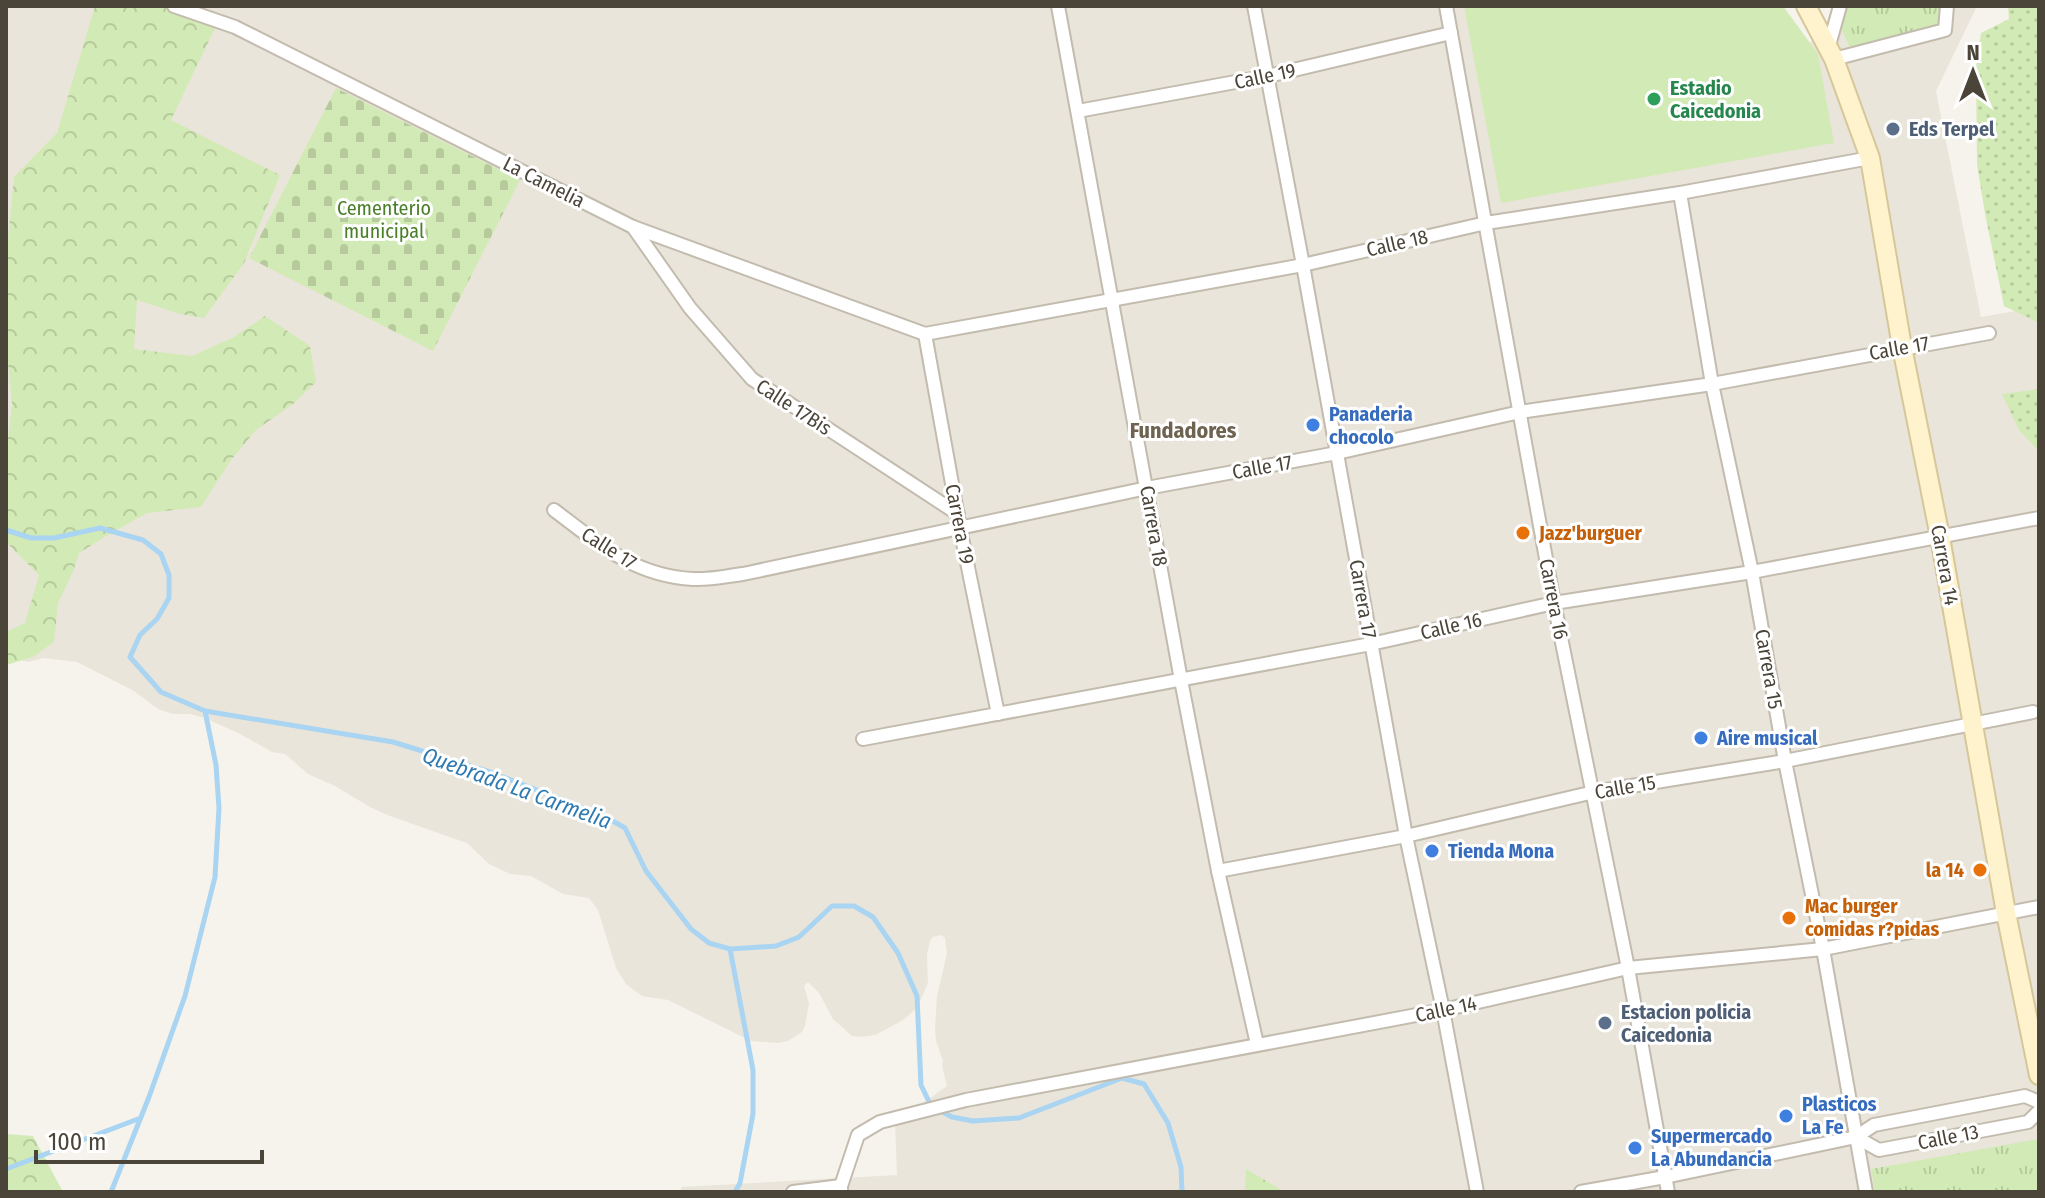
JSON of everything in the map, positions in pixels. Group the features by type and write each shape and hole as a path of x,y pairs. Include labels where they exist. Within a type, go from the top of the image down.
{"main road":[{"name":"Carrera 14","path":"1806,6 1831,54 1870,158 2006,913 2039,1075"}],"street":[{"name":"La Camelia","path":"174,6 235,27 633,227 925,334"},
{"name":"Carrera 18","path":"1058,6 1181,680 1218,871 1257,1044"},
{"name":"Carrera 17","path":"1254,6 1406,836 1477,1192"},
{"name":"Carrera 16","path":"1446,6 1554,603 1594,792 1668,1192"},
{"path":"1840,6 1831,54 1945,30 1947,6"},
{"name":"Calle 19","path":"1078,111 1268,76 1451,33"},
{"name":"Calle 18","path":"925,334 1303,265 1486,223 1680,193 1870,158"},
{"name":"Carrera 15","path":"1680,193 1712,384 1752,572 1866,1192"},
{"name":"Calle 17Bis","path":"633,227 690,308 752,379 958,514"},
{"name":"Calle 17","path":"554,510 613,555 651,573 695,579 743,574 1147,488 1337,453 1520,412 1712,384 1989,333"},
{"name":"Carrera 19","path":"925,334 998,714"},
{"name":"Calle 16","path":"863,739 1371,644 1554,603 1752,572 2039,518"},
{"name":"Calle 15","path":"1218,871 1406,836 1594,792 1785,761 2033,712"},
{"name":"Calle 14","path":"841,1189 858,1135 880,1122 966,1100 1443,1010 1628,968 1823,949 2039,907"},
{"name":"Calle 13","path":"1581,1192 1856,1137 1874,1125 2025,1096 2039,1102"},
{"name":"Calle 13","path":"1856,1137 1879,1150 2028,1122 2039,1111"},
{"path":"793,1192 841,1189"}],"shaded area":[{"path":"6,6 1752,6 1773,57 1889,10 1889,6 1977,6 1936,91 1981,317 2039,307 2039,1192 682,1192 681,1187 897,1175 895,1123 947,1086 935,1028 937,996 947,953 945,938 941,935 930,941 928,983 917,1008 883,1031 875,1035 852,1036 833,1019 819,993 808,982 804,986 809,1003 802,1032 778,1043 751,1041 668,1000 642,996 626,984 616,968 598,910 589,898 563,894 531,876 510,874 489,864 467,843 370,807 308,774 285,754 272,752 205,718 158,709 134,691 77,662 44,658 28,662 6,653"}],"green space":[{"path":"95,6 162,6 216,26 171,120 280,175 244,263 204,318 137,300 134,349 192,356 234,337 265,316 310,346 316,382 293,404 256,430 231,460 201,507 147,513 79,553 58,603 54,642 33,657 6,665 6,632 25,623 39,575 6,542 6,456 12,405 6,341 6,261 14,177 57,133"},
{"name":"Estadio Caicedonia","path":"1464,6 1783,6 1818,54 1834,143 1501,203"},
{"path":"1831,6 1943,6 1943,26 1851,50"},
{"path":"2008,6 2039,6 2039,323 2004,306 1977,164 1976,68 1981,33 2009,19"},
{"name":"Cementerio municipal","path":"336,88 520,180 433,351 249,258"},
{"path":"2039,389 2038,450 2019,430 2002,394"},
{"path":"6,1134 33,1136 62,1190 140,1192 6,1192"},
{"path":"2038,1139 2039,1192 1875,1192 1871,1169"},
{"path":"1246,1169 1285,1192 1245,1192"}],"waterway":[{"name":"Quebrada La Carmelia","path":"6,530 31,538 54,538 100,528 143,540 161,554 169,575 169,598 157,619 140,635 130,657 161,692 205,711 393,742 490,772 604,816 625,828 646,871 691,929 709,943 730,949 776,946 799,937 832,906 854,906 873,917 898,953 917,996 921,1085 931,1106 952,1117 973,1121 1019,1118 1122,1078 1144,1084 1168,1123 1181,1167 1182,1192"},
{"path":"111,1192 185,996 215,877 219,808 216,765 205,711"},
{"path":"730,949 753,1070 753,1114 740,1183 735,1192"},
{"path":"6,1169 138,1119"}],"place":[{"name":"Estadio Caicedonia","path":"1654,99"},
{"name":"Eds Terpel","path":"1893,129"},
{"name":"Panaderia chocolo","path":"1313,425"},
{"name":"Jazz'burguer","path":"1523,533"},
{"name":"Aire musical","path":"1701,738"},
{"name":"Tienda Mona","path":"1432,851"},
{"name":"la 14","path":"1980,870"},
{"name":"Mac burger comidas r?pidas","path":"1789,918"},
{"name":"Estacion policia Caicedonia","path":"1605,1023"},
{"name":"Plasticos La Fe","path":"1786,1116"},
{"name":"Supermercado La Abundancia","path":"1635,1148"}],"district":[{"name":"Fundadores","path":"1183,430"}]}
